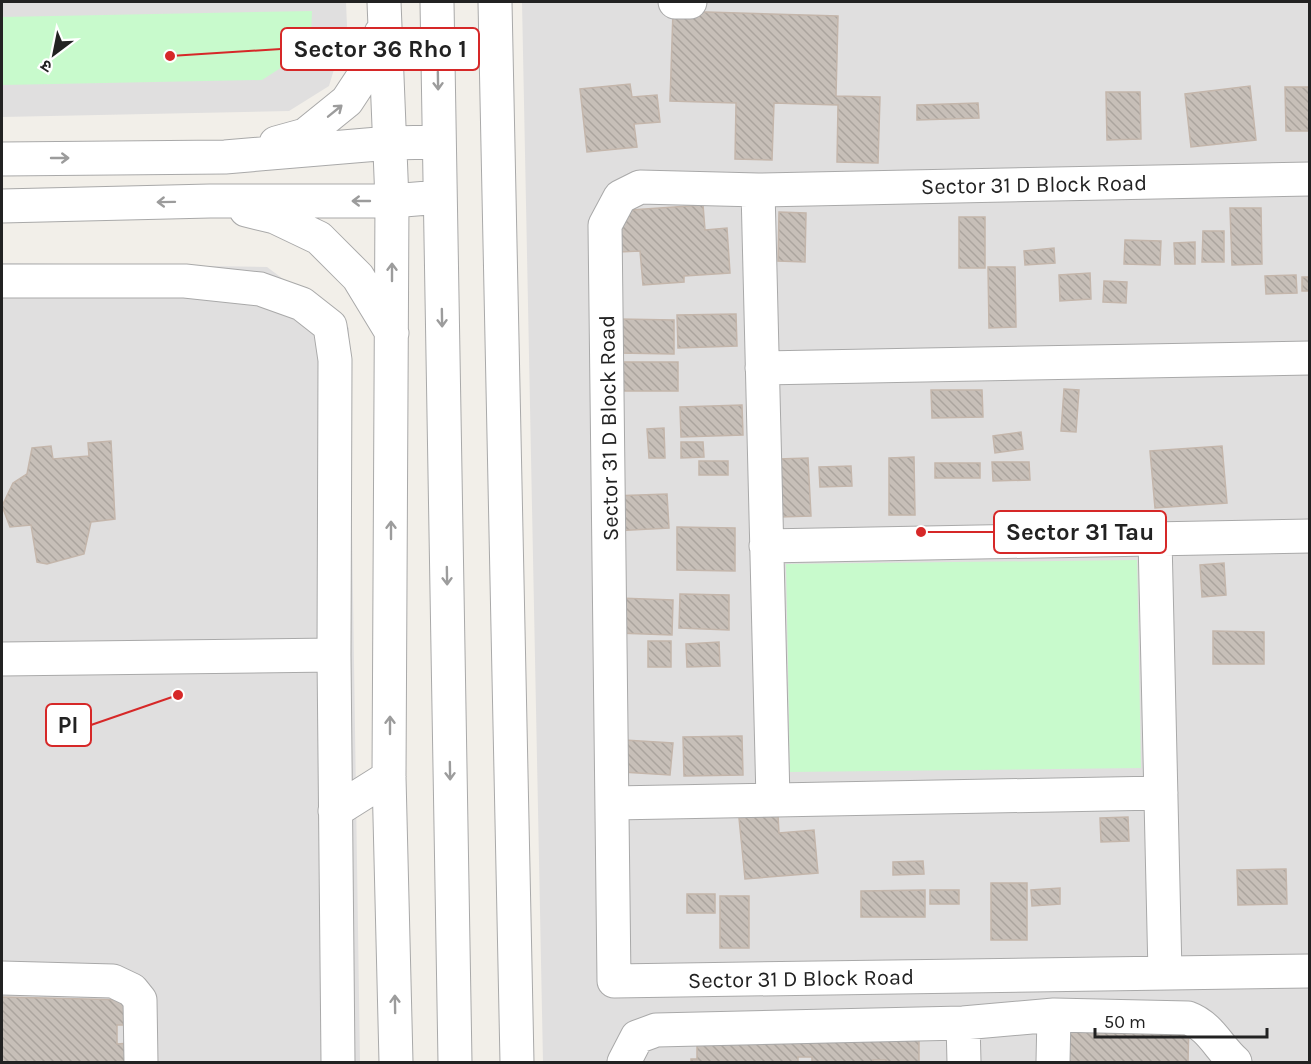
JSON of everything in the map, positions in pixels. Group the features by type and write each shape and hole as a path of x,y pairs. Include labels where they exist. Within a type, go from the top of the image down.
{"street":[{"path":"438,2 455,1062"},
{"path":"495,2 517,1062"},
{"path":"675,2 690,2"},
{"path":"384,12 392,201 389,777 396,1062"},
{"path":"225,157 305,135 347,101 370,66 384,12"},
{"path":"2,159 225,157 390,143 439,142"},
{"name":"Sector 31 D Block Road","path":"1310,179 758,190 640,187 620,197 605,225 614,981 1310,971"},
{"path":"758,190 773,800"},
{"path":"2,206 210,201 392,201 440,197"},
{"path":"210,201 275,217 319,238 358,277 392,333"},
{"path":"2,281 185,281 260,289 302,304 330,326 335,360 334,655 338,1062"},
{"path":"762,368 1310,358"},
{"path":"766,546 1310,536"},
{"path":"1155,539 1165,973"},
{"path":"2,659 334,655"},
{"path":"335,811 389,777"},
{"path":"613,803 1161,793"},
{"path":"2,978 114,981 132,990 140,1000 141,1062"},
{"path":"1053,1062 1054,1016"},
{"path":"624,1062 637,1037 656,1030 963,1023 1054,1016 1188,1018 1198,1022 1215,1037 1235,1062"},
{"path":"963,1023 964,1062"}],"shaded area":[{"path":"2,2 346,2 347,26 329,86 289,111 2,117"},
{"path":"522,2 1309,2 1309,1062 543,1062"},
{"path":"2,263 267,267 349,328 360,1062 2,1062"}],"green space":[{"path":"312,11 311,37 293,60 262,80 2,85 2,17"},
{"path":"1137,560 1141,768 790,772 786,564"}],"building":[{"path":"673,11 838,16 836,96 880,97 878,163 837,162 838,105 774,103 772,160 735,159 736,103 670,101"},
{"path":"630,84 632,97 657,95 660,122 634,124 637,147 587,152 580,89"},
{"path":"1250,86 1256,140 1191,147 1185,94"},
{"path":"1285,87 1310,87 1310,131 1286,131"},
{"path":"1106,92 1140,92 1141,139 1107,140"},
{"path":"978,103 979,118 917,120 917,105"},
{"path":"703,205 705,230 727,228 730,273 684,276 684,282 643,285 640,251 619,252 616,211"},
{"path":"1230,208 1261,208 1262,264 1232,265"},
{"path":"779,212 806,213 805,262 778,261"},
{"path":"959,217 985,217 985,268 959,268"},
{"path":"1203,231 1224,231 1224,262 1202,262"},
{"path":"1125,240 1161,241 1160,265 1124,264"},
{"path":"1195,242 1195,264 1175,264 1174,243"},
{"path":"1054,248 1055,263 1025,265 1024,251"},
{"path":"988,267 1015,267 1016,327 989,328"},
{"path":"1090,273 1091,299 1060,301 1059,275"},
{"path":"1296,275 1297,293 1266,294 1265,276"},
{"path":"1302,277 1310,277 1310,291 1302,291"},
{"path":"1104,281 1127,282 1126,303 1103,302"},
{"path":"736,314 737,346 678,348 677,315"},
{"path":"619,319 674,320 674,354 618,353"},
{"path":"623,362 678,362 678,391 623,391"},
{"path":"1064,389 1079,390 1076,432 1061,431"},
{"path":"931,390 982,390 983,417 932,418"},
{"path":"742,405 743,435 681,437 680,407"},
{"path":"664,428 665,458 649,458 647,429"},
{"path":"1021,432 1023,449 995,453 993,436"},
{"path":"111,441 115,519 91,522 84,554 47,564 37,562 31,525 10,527 2,506 13,483 27,474 32,448 51,446 53,459 89,456 88,443"},
{"path":"681,442 703,442 704,457 681,458"},
{"path":"1222,446 1227,503 1155,508 1150,451"},
{"path":"914,457 915,515 889,515 889,458"},
{"path":"808,458 811,516 780,517 778,459"},
{"path":"699,461 728,461 728,475 699,475"},
{"path":"992,462 1029,462 1030,480 993,481"},
{"path":"935,463 980,463 980,478 935,478"},
{"path":"851,466 852,486 820,487 819,467"},
{"path":"667,494 669,528 613,531 611,496"},
{"path":"677,527 735,528 735,571 677,570"},
{"path":"1224,563 1226,595 1202,597 1200,565"},
{"path":"680,594 729,595 729,630 679,628"},
{"path":"618,598 673,600 672,635 617,633"},
{"path":"1213,631 1264,632 1264,664 1213,664"},
{"path":"648,641 671,641 671,667 648,667"},
{"path":"719,642 720,666 687,667 686,644"},
{"path":"742,736 743,775 684,776 683,737"},
{"path":"624,740 673,743 670,775 622,772"},
{"path":"778,815 779,833 814,830 818,873 745,879 739,818"},
{"path":"1128,817 1129,841 1101,842 1100,818"},
{"path":"923,861 924,874 893,875 893,862"},
{"path":"1286,869 1287,904 1238,905 1237,870"},
{"path":"991,883 1027,883 1027,940 991,940"},
{"path":"1060,888 1060,904 1032,906 1031,890"},
{"path":"925,890 925,917 861,917 861,891"},
{"path":"930,890 959,890 959,904 930,904"},
{"path":"687,894 715,894 715,913 687,913"},
{"path":"720,896 749,896 749,948 720,948"},
{"path":"2,997 127,1000 129,1025 117,1025 117,1044 130,1043 131,1062 2,1062"},
{"path":"1189,1021 1188,1062 1068,1062 1071,1024"},
{"path":"919,1034 919,1062 873,1060 873,1062 812,1062 812,1057 798,1057 798,1062 691,1062 691,1059 697,1059 697,1041"}],"place":[{"name":"Sector 36 Rho 1","path":"170,56"},
{"name":"Sector 31 Tau","path":"921,532"},
{"name":"PI","path":"178,695"}]}
